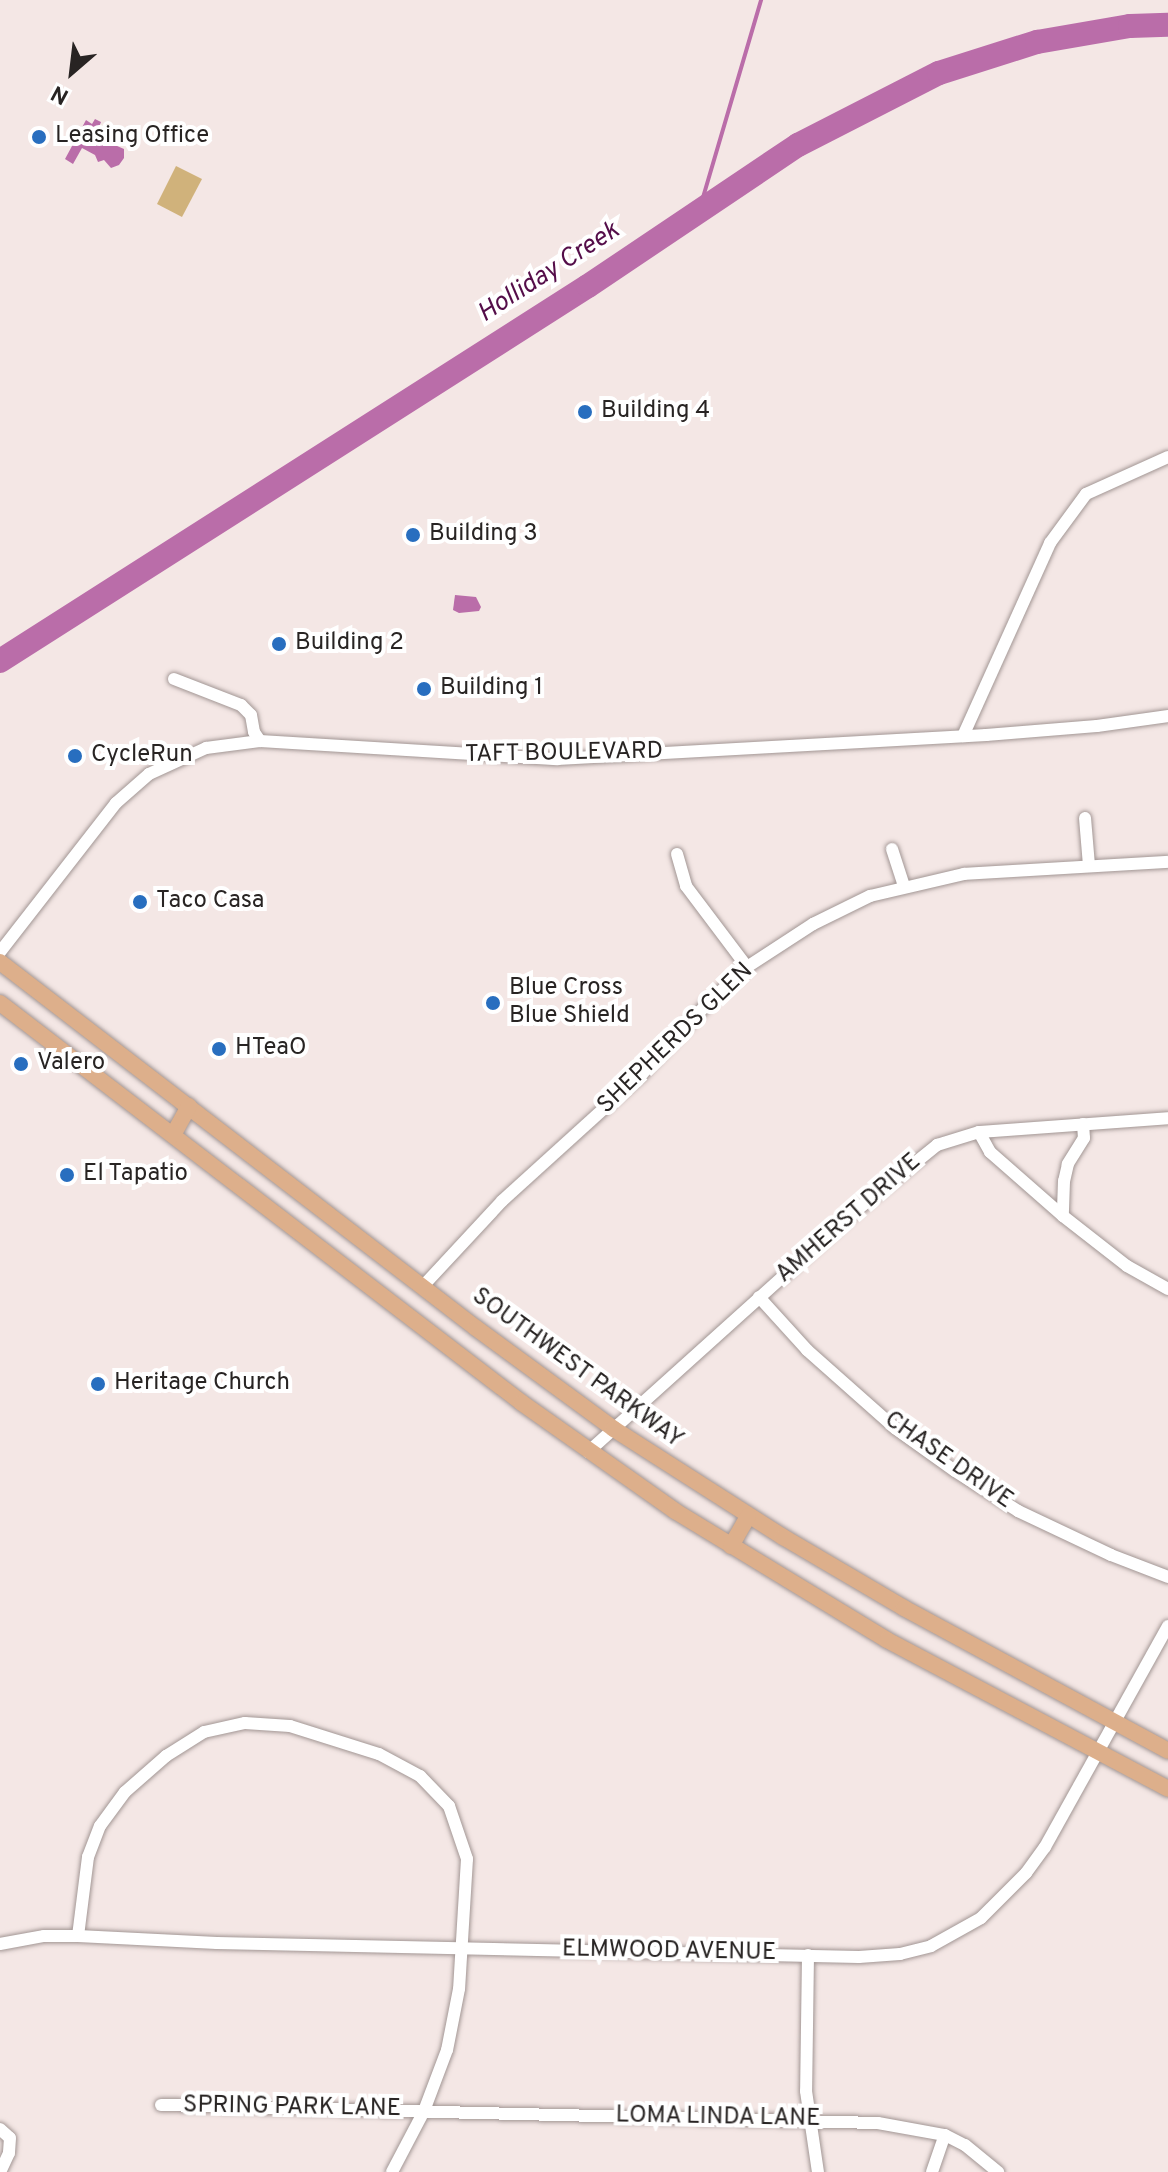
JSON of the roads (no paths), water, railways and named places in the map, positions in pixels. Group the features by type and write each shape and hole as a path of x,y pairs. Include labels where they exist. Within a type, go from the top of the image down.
{"main road":[{"name":"SOUTHWEST PARKWAY","path":"0,962 614,1429 748,1516 904,1608 1168,1751"},
{"path":"0,1003 588,1452 731,1546 887,1640 1168,1789"},
{"path":"173,1135 189,1106"},
{"path":"731,1546 748,1516"}],"street":[{"path":"963,736 1050,543 1086,494 1168,457"},
{"path":"174,679 241,705 251,715 254,732 260,741"},
{"name":"TAFT BOULEVARD","path":"0,952 116,803 149,774 206,748 260,741 557,759 963,736 1097,726 1168,716"},
{"path":"1085,818 1089,866"},
{"path":"892,849 904,886"},
{"path":"677,854 686,886 747,967"},
{"name":"SHEPHERDS GLEN","path":"424,1285 502,1201 642,1074 708,1003 747,967 813,924 870,896 964,874 1168,862"},
{"name":"AMHERST DRIVE","path":"588,1452 916,1158 937,1145 979,1132 1168,1118"},
{"path":"1063,1216 1064,1181 1068,1164 1084,1138 1083,1124"},
{"path":"979,1132 990,1152 1063,1216 1127,1266 1168,1289"},
{"name":"CHASE DRIVE","path":"759,1297 807,1350 895,1428 955,1471 1018,1511 1168,1577"},
{"name":"ELMWOOD AVENUE","path":"0,1944 44,1936 78,1936 461,1949 900,1954 948,1939 981,1918 1008,1895 1045,1847 1168,1626"},
{"path":"78,1936 88,1857 100,1826 125,1792 189,1740 204,1732 245,1723 290,1726 346,1741 402,1765 435,1788 449,1806 467,1859 453,2031 424,2111 392,2172"},
{"path":"808,1955 805,2054 818,2172"},
{"name":"SPRING PARK LANE","path":"161,2105 424,2111"},
{"name":"LOMA LINDA LANE","path":"424,2111 810,2120 912,2126 945,2135 965,2145 998,2172"},
{"path":"0,2129 10,2138 9,2153 0,2172"},
{"path":"932,2172 945,2135"}],"waterway":[{"path":"699,211 761,0"},
{"name":"Holliday Creek","path":"0,661 588,286 798,145 939,73 1037,42 1130,26 1168,25"}],"place":[{"name":"Leasing Office","path":"39,137"},
{"name":"Building 4","path":"585,412"},
{"name":"Building 3","path":"413,535"},
{"name":"Building 2","path":"279,644"},
{"name":"Building 1","path":"424,689"},
{"name":"CycleRun","path":"75,756"},
{"name":"Taco Casa","path":"140,902"},
{"name":"Blue Cross Blue Shield","path":"493,1003"},
{"name":"HTeaO","path":"219,1049"},
{"name":"Valero","path":"21,1064"},
{"name":"El Tapatio","path":"67,1175"},
{"name":"Heritage Church","path":"98,1384"}]}
